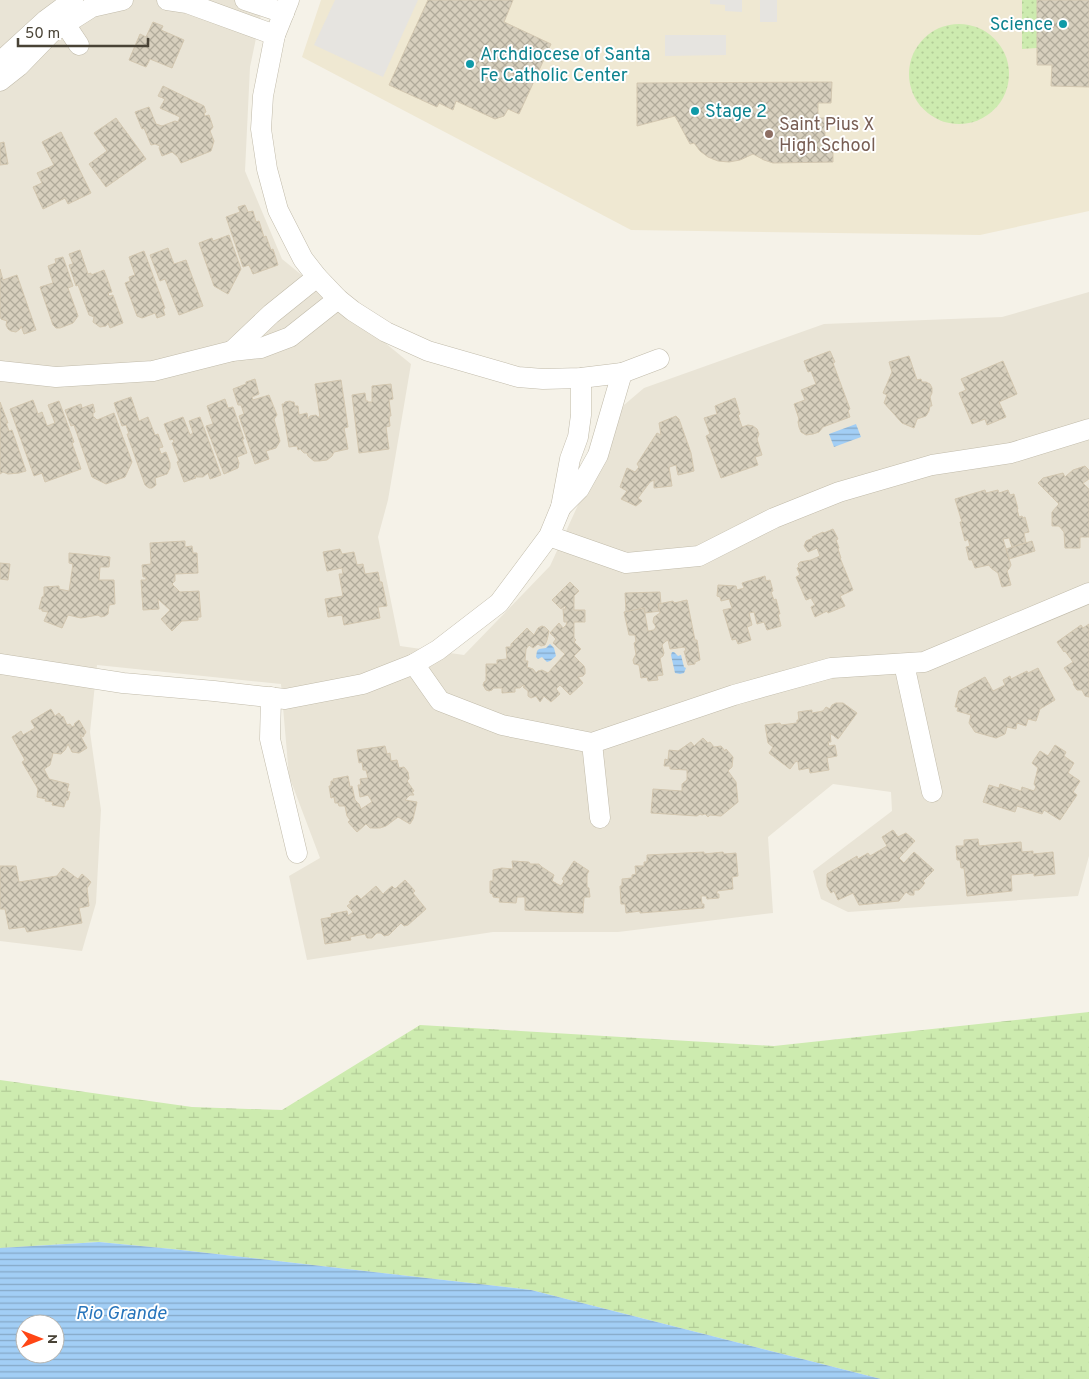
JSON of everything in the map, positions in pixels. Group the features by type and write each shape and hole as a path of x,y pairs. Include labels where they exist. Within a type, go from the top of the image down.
{"street":[{"path":"0,62 46,20 73,0"},
{"path":"0,82 19,66 51,33 92,7 123,0"},
{"path":"168,0 186,2 275,35"},
{"path":"245,0 287,6 275,35 263,96 262,129 267,169 278,210 303,258 316,277 338,298 353,311 386,332 428,351 518,377 543,379 580,378 622,373 659,359"},
{"path":"65,24 79,45"},
{"path":"232,351 271,314 316,277"},
{"path":"0,371 56,377 153,371 232,351 261,348 290,337 338,298"},
{"path":"561,507 579,489 598,455 622,373"},
{"path":"0,664 123,683 284,699 364,684 414,664 438,650 499,603 548,536 561,507 570,459 578,437 581,415 580,378"},
{"path":"548,536 626,563 699,556 774,518 839,492 932,466 1011,453 1089,429"},
{"path":"414,664 440,701 502,725 592,744 734,695 831,668 924,662 1089,593"},
{"path":"904,664 932,792"},
{"path":"271,697 270,740 297,853"},
{"path":"592,744 600,818"}],"shaded area":[{"path":"0,0 264,0 250,67 245,171 282,259 411,364 388,500 378,537 400,646 464,655 550,566 624,405 644,388 824,324 1002,317 1089,292 1089,856 1078,896 848,912 821,899 813,871 892,811 891,792 833,784 768,837 773,913 618,932 493,932 307,960 289,876 320,858 289,776 281,684 97,665 90,732 101,810 96,903 82,951 0,941"},
{"name":"Saint Pius X High School","path":"321,0 1089,0 1089,211 980,235 631,230 302,57"},
{"path":"335,0 418,0 383,77 314,45"},
{"path":"710,0 742,0 742,12 725,11 725,5 710,4"},
{"path":"760,0 777,0 777,22 760,22"},
{"path":"665,35 726,35 726,55 665,56"}],"green space":[{"path":"1022,0 1037,0 1037,48 1022,49"},
{"path":"959,24 969,25 987,32 1001,46 1008,64 1008,84 1001,102 987,116 969,123 959,124 949,123 931,116 917,102 910,84 909,74 910,64 917,46 931,32 949,25"},
{"path":"1089,1012 1089,1379 881,1379 531,1290 99,1242 0,1248 0,1080 192,1107 282,1110 420,1025 774,1046"}],"water":[{"path":"856,424 861,437 834,447 829,434"},
{"path":"550,644 554,648 556,656 547,662 542,657 538,659 536,657 537,651 546,648"},
{"path":"672,652 678,656 681,655 684,667 686,668 684,673 675,673"},
{"name":"Rio Grande","path":"99,1242 531,1290 881,1379 0,1379 0,1248"}],"building":[{"name":"Archdiocese of Santa Fe Catholic Center","path":"428,0 513,0 504,22 551,44 519,114 508,109 504,116 495,119 456,101 453,110 439,103 437,107 389,85"},
{"name":"Science","path":"1037,0 1089,0 1089,87 1051,86 1052,65 1037,65"},
{"path":"153,22 163,26 161,30 184,40 172,68 150,59 146,67 129,60 140,34 146,37"},
{"path":"832,82 831,103 818,103 818,118 825,118 825,143 833,143 833,162 773,163 753,154 740,160 718,161 700,151 694,143 690,144 675,116 637,126 637,83"},
{"path":"163,86 204,106 205,116 209,115 213,127 210,131 214,141 211,151 181,163 172,152 162,156 160,146 151,145 135,112 149,107 156,124 162,126 175,121 178,122 180,117 160,108 165,99 158,96"},
{"path":"116,118 146,159 106,187 89,164 107,151 94,133"},
{"path":"61,132 91,193 68,204 65,198 43,209 33,187 42,183 37,173 54,165 42,142"},
{"path":"4,142 8,164 0,165 0,143"},
{"path":"245,205 248,212 253,211 256,222 259,221 264,237 266,236 271,250 273,249 278,265 253,274 249,265 243,267 226,217 240,212 238,207"},
{"path":"229,235 241,269 228,294 214,286 199,243 212,238 213,241"},
{"path":"168,248 174,264 186,260 203,306 179,315 165,279 160,281 150,255"},
{"path":"80,250 88,274 91,273 91,275 104,270 112,292 108,293 109,296 113,295 123,323 110,328 108,323 106,326 100,327 93,322 94,317 89,315 69,265 73,264 69,254"},
{"path":"144,251 165,308 163,309 165,315 157,318 155,313 142,318 137,316 125,283 130,281 129,277 135,275 129,257"},
{"path":"63,257 73,286 68,288 78,316 73,323 56,328 53,325 40,287 53,283 48,266 56,263 55,259"},
{"path":"0,269 3,280 17,275 36,330 24,334 21,326 16,332 11,331 6,325 7,321 1,319"},
{"path":"830,351 850,409 848,411 850,417 823,427 819,432 806,435 801,432 799,427 799,419 794,404 805,400 801,390 816,384 811,371 808,372 804,361"},
{"path":"909,356 917,380 921,379 922,382 930,384 932,388 930,397 932,406 930,406 926,416 917,419 914,428 902,423 884,403 887,395 883,393 892,372 889,362"},
{"path":"1003,361 1017,394 999,402 1006,417 987,425 985,419 972,424 959,393 966,390 961,379"},
{"path":"255,379 259,394 252,397 253,400 269,395 277,415 274,419 280,441 276,448 266,451 269,459 255,464 239,416 244,414 241,405 238,405 233,389"},
{"path":"341,380 348,427 344,428 348,449 334,452 327,460 314,461 307,453 300,449 298,450 297,446 289,447 282,404 290,401 294,402 295,406 298,406 299,415 307,413 308,419 310,416 316,415 320,417 315,384"},
{"path":"391,384 393,399 389,400 390,426 386,427 389,449 359,453 352,395 365,393 366,401 372,402 372,386"},
{"path":"131,397 139,421 148,417 155,435 158,434 163,447 159,448 161,454 166,452 170,463 167,474 155,478 156,485 152,488 145,485 127,434 129,434 126,425 122,426 114,403"},
{"path":"735,398 742,427 748,425 757,429 759,434 757,439 762,455 755,457 758,465 721,478 706,436 710,434 704,418 717,414 715,406"},
{"path":"225,399 228,408 233,407 247,453 237,457 238,468 224,474 206,426 213,424 207,406"},
{"path":"33,400 38,414 42,412 47,426 55,423 48,405 59,401 74,442 72,443 81,469 45,482 42,473 34,476 10,409"},
{"path":"0,402 9,431 12,430 26,471 8,474 3,472 0,474"},
{"path":"81,404 82,408 93,404 95,412 93,416 97,420 114,413 132,462 125,477 106,484 92,477 74,425 71,426 65,410"},
{"path":"676,416 679,419 691,453 694,471 678,475 676,465 669,467 672,486 654,488 654,480 650,482 638,498 642,501 636,506 621,499 627,491 620,487 627,468 635,472 639,467 637,464 657,433 661,435 659,423"},
{"path":"183,417 190,435 193,433 189,421 200,417 221,475 210,479 208,473 203,477 195,475 196,478 184,482 172,443 174,442 173,439 170,440 164,424"},
{"path":"1085,466 1089,470 1089,479 1083,483 1089,489 1089,537 1080,537 1080,548 1065,548 1064,532 1059,526 1052,526 1052,512 1059,504 1038,483 1043,478 1063,473 1065,477 1073,470"},
{"path":"985,490 986,493 998,490 999,493 1008,490 1010,495 1014,494 1019,517 1025,517 1029,532 1024,533 1026,543 1012,547 1009,538 1003,539 1011,565 1007,571 1011,585 1002,587 998,573 989,565 975,568 972,560 969,560 966,547 970,546 968,539 965,541 955,499"},
{"path":"833,529 838,539 836,540 840,558 853,590 840,596 845,606 828,613 827,611 815,617 811,607 815,605 811,598 806,600 796,577 800,575 797,568 800,562 820,556 817,548 808,552 804,546 806,541"},
{"path":"185,541 185,547 192,546 193,553 197,553 198,573 175,574 175,581 172,584 180,592 199,591 201,617 198,617 198,620 182,621 172,631 161,619 170,610 158,599 159,609 143,610 141,580 146,580 146,577 143,577 142,565 151,564 150,543"},
{"path":"1032,541 1035,551 1009,559 1006,549"},
{"path":"340,549 342,554 354,552 357,565 363,564 365,574 378,572 387,606 378,607 380,618 344,625 342,615 328,617 325,599 343,596 339,574 343,574 342,568 327,571 323,552"},
{"path":"69,553 110,557 109,567 100,567 99,580 114,580 115,604 109,605 108,614 101,617 98,615 81,618 68,615 62,628 44,621 48,612 39,609 42,597 44,596 44,587 59,586 59,589 69,591 73,564 69,563"},
{"path":"0,563 10,564 8,580 0,579"},
{"path":"765,576 766,581 770,580 773,591 771,592 774,600 776,599 780,614 778,614 781,626 767,630 764,622 757,624 754,612 749,613 752,625 747,627 751,640 738,644 736,639 732,640 723,610 732,608 729,599 721,601 720,597 717,596 718,585 736,586 737,590 744,588 742,583"},
{"path":"570,582 579,591 574,596 574,610 585,610 585,622 574,622 574,638 576,640 574,642 581,649 574,656 585,669 585,674 578,677 583,683 570,695 560,685 556,689 560,694 551,702 544,696 540,702 536,696 531,698 528,696 528,691 523,685 520,688 515,688 515,692 502,693 502,688 486,690 483,685 486,681 486,664 497,664 497,660 507,659 506,647 511,647 511,644 527,628 534,635 538,628 542,626 549,631 545,645 541,646 538,644 533,648 529,645 526,649 525,661 528,661 527,667 533,669 536,673 542,670 548,673 565,654 553,643 556,639 550,633 559,623 563,628 566,625 567,622 564,622 563,609 566,609 565,606 561,609 552,600"},
{"path":"660,592 661,604 658,604 660,611 645,613 644,608 626,612 625,593"},
{"path":"687,600 700,660 695,662 695,664 688,665 684,651 686,651 685,647 670,649 668,640 662,645 664,653 660,658 663,675 657,676 658,680 648,681 647,677 641,678 639,665 634,664 633,660 636,654 635,635 629,635 624,612 644,608 648,631 654,630 656,627 653,622 654,617 660,613 658,604"},
{"path":"1089,624 1089,697 1085,696 1082,690 1077,690 1073,684 1064,668 1073,662 1057,642 1081,625 1083,628"},
{"path":"1038,668 1055,700 1040,709 1036,721 1028,719 1026,726 1017,723 1016,729 1007,727 1005,734 996,738 975,732 969,723 971,715 957,711 958,707 955,707 959,691 985,677 993,691 1005,685 1003,680 1010,676 1011,679"},
{"path":"836,703 843,703 857,713 838,739 830,733 831,742 828,742 829,746 835,745 837,756 827,758 829,770 810,773 809,768 799,770 798,762 796,761 790,769 769,753 773,747 768,743 765,725 797,723 797,720 799,720 798,712 812,710 812,713 823,711 826,707 830,709"},
{"path":"51,709 55,716 59,713 63,716 67,725 70,724 72,727 79,720 86,732 83,737 80,735 87,748 79,753 72,752 68,744 61,754 53,753 50,765 44,769 49,779 69,784 67,791 70,792 64,807 52,805 53,802 37,797 38,789 22,762 25,760 12,737 21,731 23,735 35,728 31,721"},
{"path":"703,738 714,747 721,746 725,751 726,749 733,757 732,767 728,771 736,782 738,802 721,816 710,815 708,817 705,814 697,816 651,813 653,789 682,791 682,784 687,780 687,770 670,769 670,766 664,766 665,759 668,760 669,750 678,751 691,742 694,746"},
{"path":"1055,745 1066,752 1064,756 1074,763 1068,773 1080,781 1073,792 1077,795 1060,820 1044,810 1042,814 1017,806 1015,812 983,802 989,785 999,788 1000,784 1021,791 1022,787 1034,791 1038,768 1032,763 1040,751 1048,756"},
{"path":"385,746 387,754 390,753 391,761 397,760 399,768 404,767 408,772 409,779 407,781 414,791 412,792 414,795 410,795 405,800 417,802 413,819 410,824 398,817 380,828 370,828 366,824 357,832 348,822 350,820 345,806 339,806 338,803 335,803 334,797 331,798 329,786 331,786 331,781 334,781 333,779 348,776 355,800 361,809 372,802 368,795 360,797 358,785 361,785 360,779 368,778 366,770 363,770 362,762 359,763 357,750"},
{"path":"893,830 898,837 906,833 915,841 899,858 904,863 914,852 934,870 923,881 925,883 919,890 914,890 914,895 906,892 899,901 859,905 853,893 838,900 834,891 831,893 827,886 827,874 857,856 858,859 868,853 870,856 887,846 882,837"},
{"path":"978,839 979,846 1021,842 1022,852 1033,851 1033,854 1053,852 1055,874 1034,876 1034,873 1011,875 1012,891 967,896 964,868 961,868 960,860 957,860 956,846 964,846 964,840"},
{"path":"704,852 704,854 736,853 738,876 732,877 733,889 717,891 719,898 707,899 706,896 701,896 704,908 626,913 625,904 621,904 620,886 622,886 622,879 632,878 632,875 636,874 635,866 644,866 644,862 647,862 647,855"},
{"path":"512,861 539,864 554,875 552,881 561,886 564,881 562,879 574,861 589,871 587,874 587,887 589,888 590,897 584,897 583,913 525,910 525,897 517,897 516,903 499,902 500,898 493,897 493,894 490,893 490,881 493,881 493,870 502,868 513,869"},
{"path":"0,866 16,866 19,882 57,876 63,868 78,879 82,874 91,882 87,888 89,906 79,908 82,923 27,932 25,927 9,929 5,909 0,909"},
{"path":"405,880 415,891 413,893 426,909 408,925 404,926 401,923 389,935 384,936 381,933 377,933 372,938 367,938 365,934 350,937 351,940 325,944 321,919 332,917 331,914 347,911 348,916 353,912 347,906 357,895 361,899 376,886 383,894 392,886 395,889"}],"place":[{"name":"Science","path":"1063,24"},
{"name":"Archdiocese of Santa Fe Catholic Center","path":"470,64"},
{"name":"Stage 2","path":"695,111"},
{"name":"Saint Pius X High School","path":"769,134"}]}
